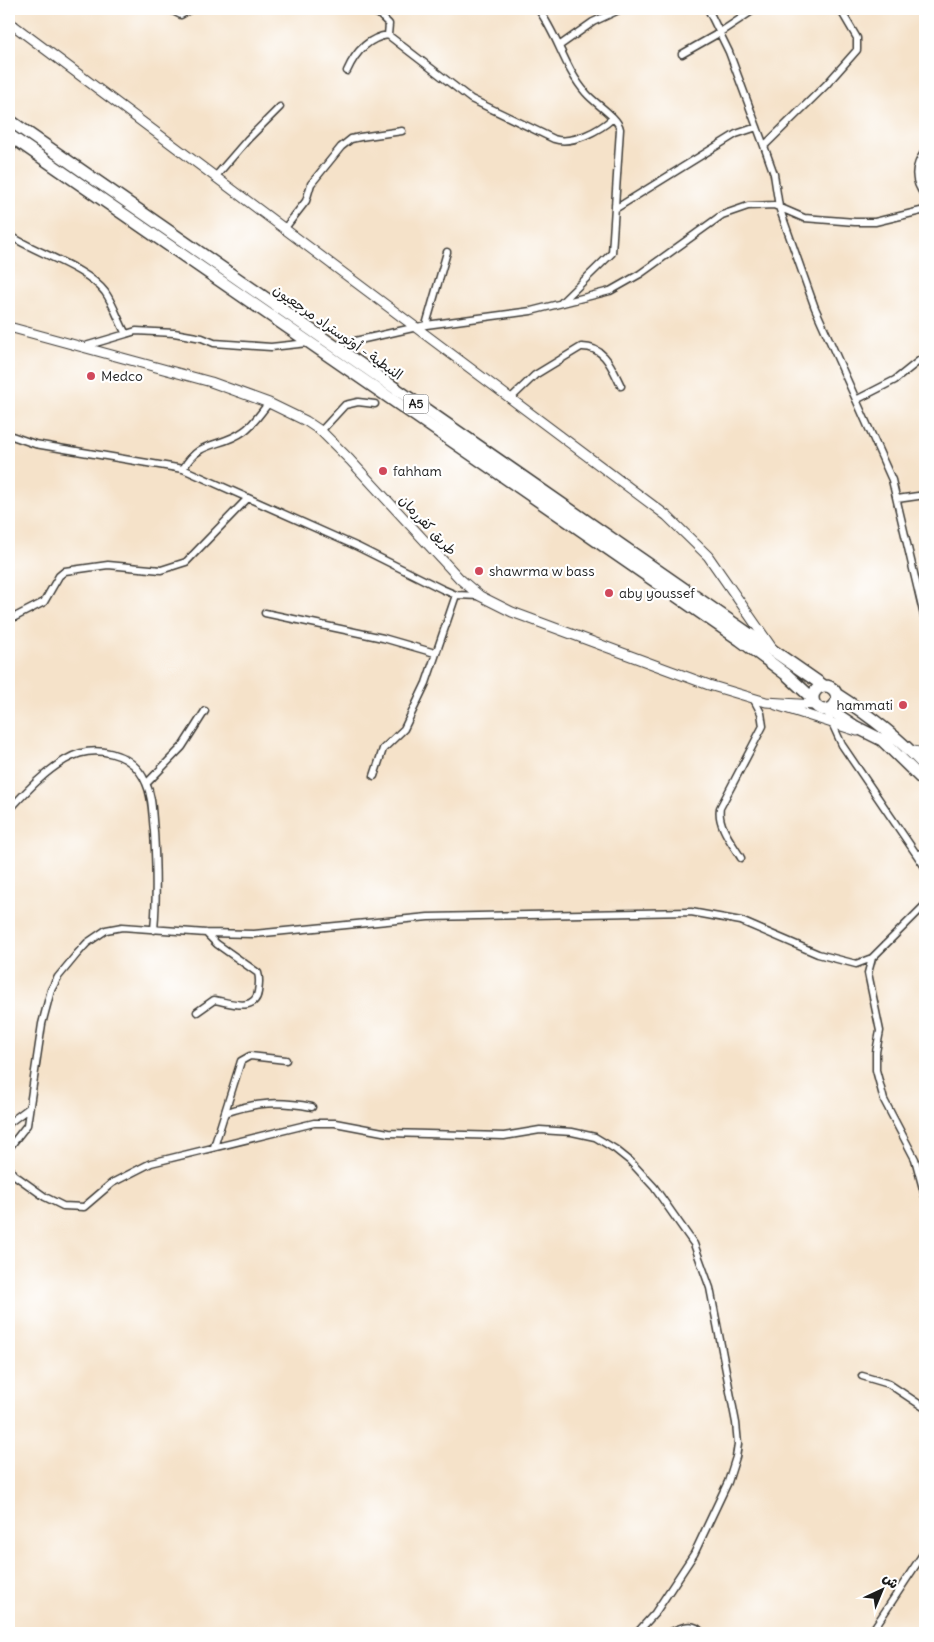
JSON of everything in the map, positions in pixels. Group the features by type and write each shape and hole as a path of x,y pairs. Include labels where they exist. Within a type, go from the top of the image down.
{"highway":[{"name":"النبطية - أوتوستراد مرجعيون","path":"9,120 824,686"},
{"name":"النبطية - أوتوستراد مرجعيون","path":"12,137 740,640 787,675 821,706 882,740 925,782"},
{"path":"824,686 818,689 821,706 835,704 836,694"},
{"name":"A5","path":"824,686 831,688 836,694 868,714 911,751 925,766"}],"main road":[{"path":"9,22 667,516 698,544 727,581 773,651"},
{"name":"طريق كفررمان","path":"9,327 186,374 269,402 321,432 460,579 480,596 512,612 709,685 766,702 821,706"},
{"path":"766,702 871,735"},
{"path":"882,740 925,754"}],"street":[{"path":"169,9 177,15 181,15 191,9"},
{"path":"366,9 386,19 389,24 388,35"},
{"path":"538,9 547,21 571,74 586,94 619,123 620,128 612,253 560,304"},
{"path":"559,46 593,22 621,9"},
{"path":"708,9 732,60 764,146 774,174 779,206 815,308 887,469 897,499 908,556 925,620"},
{"path":"682,54 719,33 755,9"},
{"path":"764,146 826,85 857,50 857,38 840,9"},
{"path":"347,71 358,51 381,36 388,35 471,99 554,139 568,141 600,128 613,118"},
{"path":"216,176 248,139 280,107"},
{"path":"615,209 736,134 757,127"},
{"path":"284,228 306,201 310,184 341,147 350,140 360,137 402,131"},
{"path":"9,156 12,137"},
{"path":"925,151 916,164 915,171 925,196"},
{"path":"332,346 368,337 416,329 426,325 496,317 560,304 610,291 629,281 722,215 748,206 779,206 804,218 855,222 875,222 925,210"},
{"path":"9,235 84,275 100,286 113,304 126,334"},
{"path":"426,325 447,252"},
{"path":"81,347 136,331 174,333 202,338 214,343 272,347 312,344"},
{"path":"510,399 535,375 581,347 590,347 600,351 610,364 621,386"},
{"path":"856,400 895,380 925,356"},
{"path":"183,469 190,456 200,449 243,432 269,402"},
{"path":"321,432 345,405 358,402 375,404"},
{"path":"9,444 11,436 35,444 183,469 342,540 456,595 480,596"},
{"path":"897,499 925,495"},
{"path":"9,620 44,602 59,576 66,571 108,565 161,570 180,566 194,555 247,499"},
{"path":"374,776 383,749 404,729 426,682 456,595"},
{"path":"265,613 383,638 435,653"},
{"path":"741,858 721,823 719,815 720,808 763,726 763,719 753,698"},
{"path":"821,706 842,745 918,854 925,867"},
{"path":"147,783 182,747 205,712"},
{"path":"9,810 51,769 68,758 88,753 117,754 135,766 147,783 152,801 157,859 154,930"},
{"path":"918,854 925,854"},
{"path":"9,1148 27,1125 45,1009 51,990 58,977 87,943 106,930 122,927 206,933 275,933 428,917 677,911 713,914 741,921 818,954 856,964 872,958 925,904"},
{"path":"197,1012 214,1000 240,1004 254,1002 259,987 258,973 217,944 206,933"},
{"path":"872,958 868,973 880,1031 876,1052 876,1070 888,1108 915,1159 925,1196"},
{"path":"214,1147 236,1071 244,1058 250,1056 286,1060"},
{"path":"225,1113 248,1104 278,1103 312,1108"},
{"path":"9,1123 30,1108"},
{"path":"9,1168 13,1174 45,1197 63,1206 84,1207 112,1183 131,1171 151,1163 314,1123 335,1123 388,1133 504,1136 540,1130 558,1130 595,1137 616,1149 654,1187 694,1244 710,1288 738,1444 728,1482 694,1554 655,1613 637,1633"},
{"path":"862,1376 888,1384 925,1408"},
{"path":"870,1633 925,1551"},
{"path":"669,1633 690,1626 698,1628 702,1633"}],"place":[{"name":"Medco","path":"91,376"},
{"name":"fahham","path":"383,471"},
{"name":"shawrma w bass","path":"479,571"},
{"name":"aby youssef","path":"609,593"},
{"name":"hammati","path":"903,705"}]}
